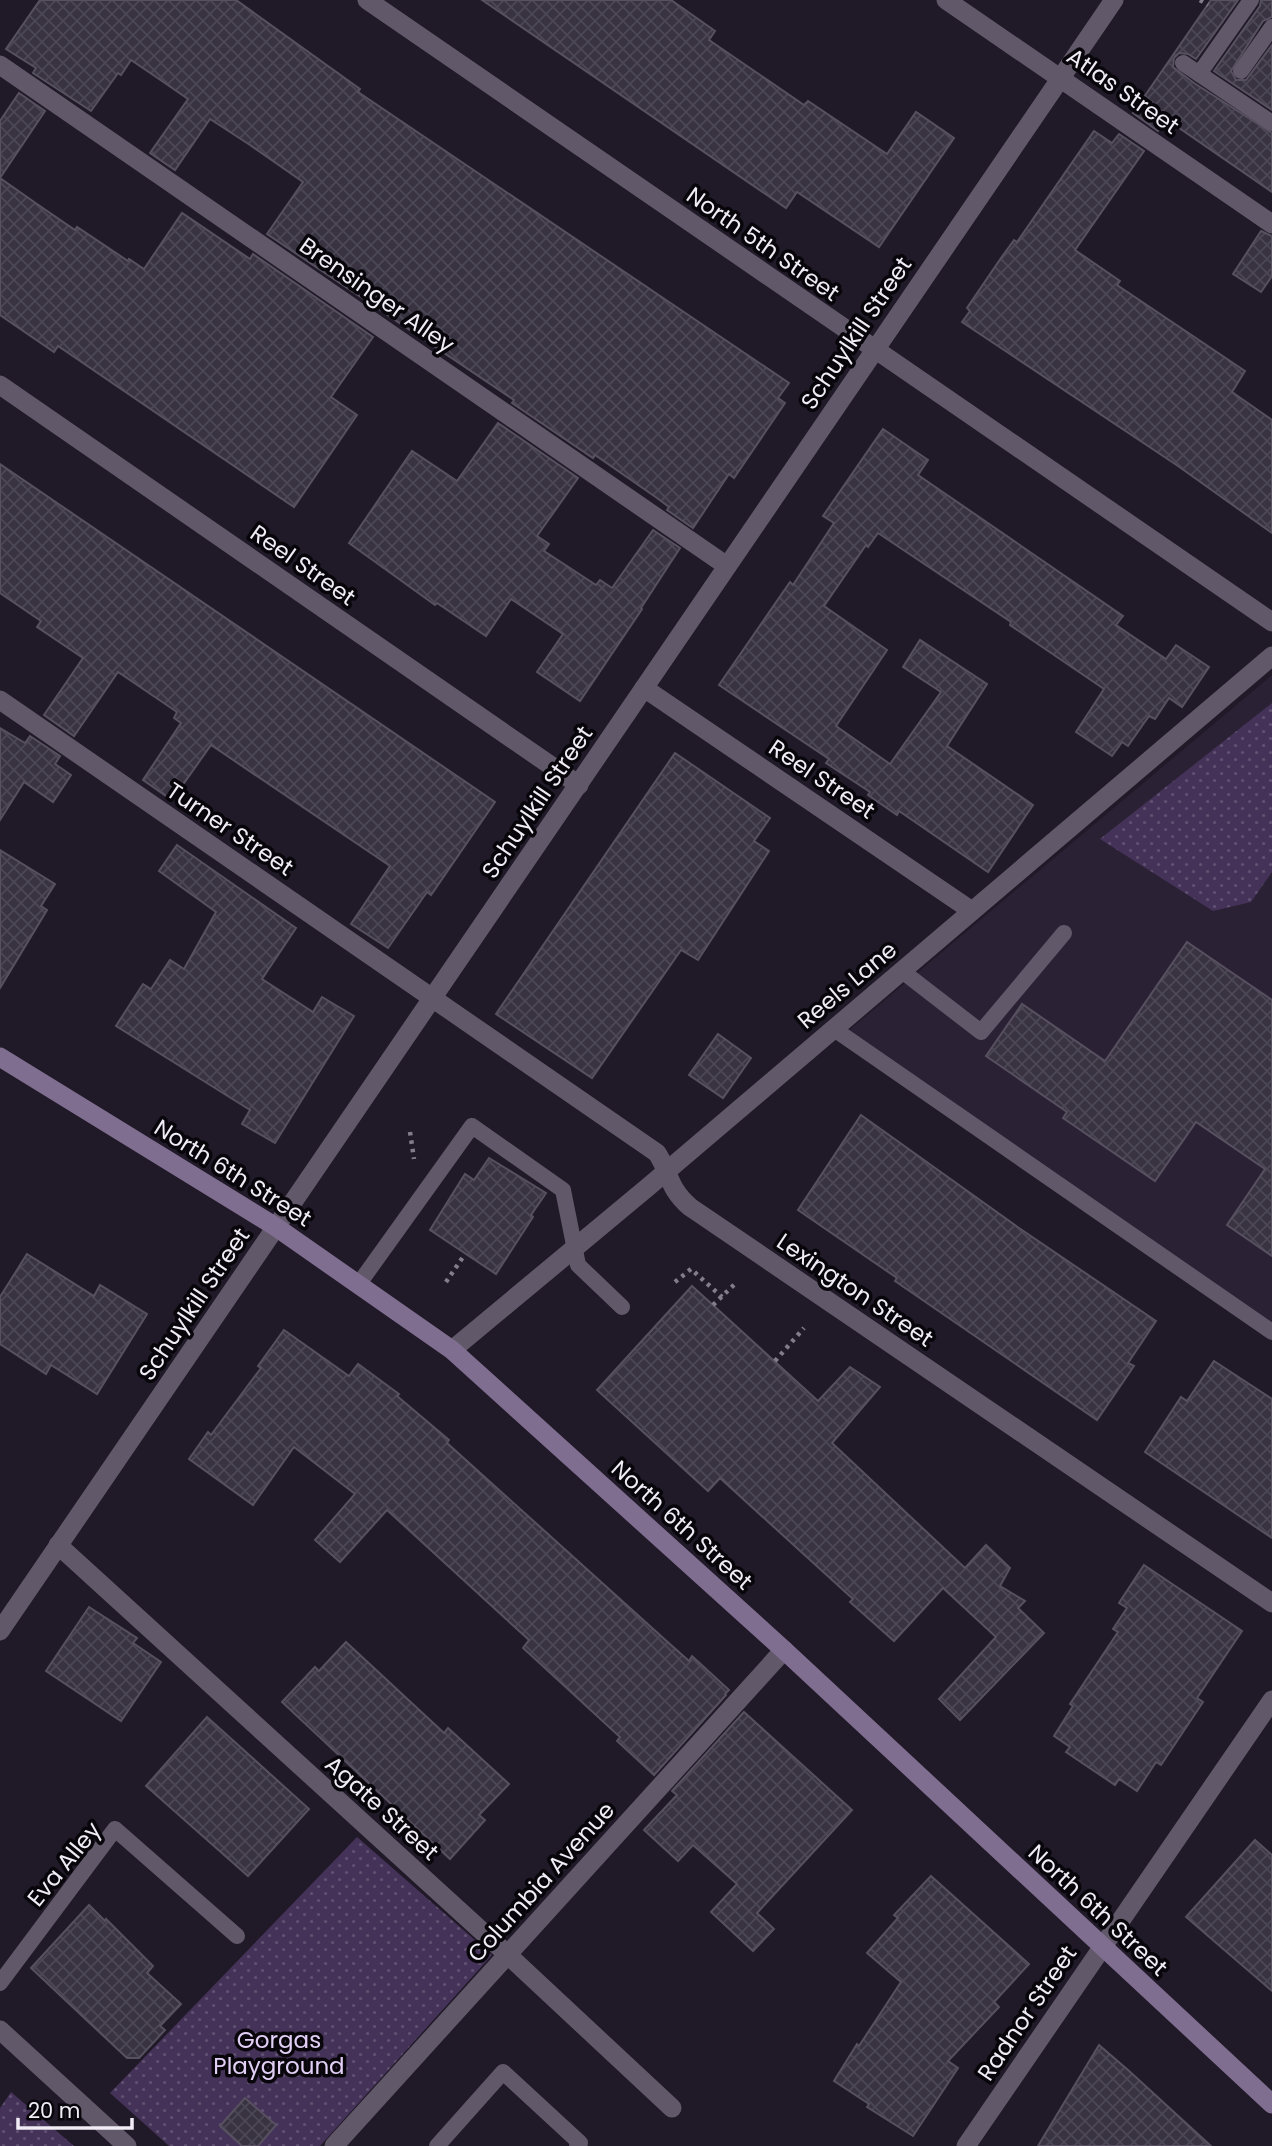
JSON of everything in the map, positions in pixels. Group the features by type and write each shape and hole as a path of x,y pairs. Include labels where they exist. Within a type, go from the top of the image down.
{"main road":[{"name":"North 6th Street","path":"0,1057 276,1227 452,1350 783,1650 1272,2104"}],"street":[{"name":"North 5th Street","path":"367,0 1272,622"},
{"name":"Atlas Street","path":"946,0 1272,223"},
{"name":"Schuylkill Street","path":"0,1630 1115,0"},
{"name":"Brensinger Alley","path":"0,65 727,566"},
{"name":"Reel Street","path":"0,384 579,785"},
{"name":"Reels Lane","path":"452,1350 575,1249 1272,656"},
{"name":"Reel Street","path":"644,688 972,911"},
{"name":"Turner Street","path":"0,700 433,997"},
{"name":"Lexington Street","path":"433,997 657,1153 674,1192 690,1207 1272,1603"},
{"name":"Agate Street","path":"58,1545 673,2108"},
{"name":"Columbia Avenue","path":"334,2146 783,1650"},
{"name":"Radnor Street","path":"966,2146 1272,1700"},
{"path":"3,2039 127,2146"}],"lane":[{"path":"1199,74 1251,0"},
{"path":"1241,71 1272,27"},
{"path":"1184,63 1272,123"},
{"path":"902,971 981,1032 1063,933"},
{"path":"834,1029 1272,1332"},
{"path":"358,1285 472,1126 563,1190 578,1265 622,1307"},
{"name":"Eva Alley","path":"0,1983 115,1829 237,1936"},
{"path":"437,2146 503,2072 580,2143 577,2146"}],"path":[{"path":"1200,0 1208,5"},
{"path":"410,1132 415,1166"},
{"path":"446,1282 465,1254"},
{"path":"675,1282 691,1269 722,1297"},
{"path":"713,1305 737,1282"},
{"path":"775,1362 804,1328"}],"shaded area":[{"path":"1272,675 1272,1333 842,1036"}],"green space":[{"path":"1272,703 1272,872 1251,902 1213,911 1100,839"},
{"name":"Gorgas Playground","path":"357,1837 492,1955 320,2146 169,2146 110,2093"},
{"path":"11,2092 74,2146 0,2146 0,2108"}],"building":[{"path":"40,0 236,0 360,89 358,92 789,383 778,398 785,403 734,478 729,474 693,528 667,510 669,507 657,498 595,455 593,458 512,403 514,400 267,234 303,182 250,145 210,119 175,170 150,153 188,99 159,79 131,60 121,75 118,73 91,111 33,73 36,68 6,49"},
{"path":"482,0 671,0 715,31 709,40 804,105 808,101 887,154 916,112 954,138 879,247 797,192 786,208"},
{"path":"1211,0 1238,0 1196,59 1179,53 1174,58 1173,67 1272,133 1272,192 1166,119 1158,131 1133,113"},
{"path":"1261,0 1272,0 1272,17 1263,21 1231,71 1236,80 1246,80 1272,45 1272,110 1214,71 1260,6"},
{"path":"19,93 45,111 0,178 0,121"},
{"path":"1094,131 1112,143 1119,134 1144,151 1075,250 1120,281 1117,285 1245,371 1232,392 1272,420 1272,533 1178,466 962,322 970,311 967,308 1001,258 1014,240 1017,242"},
{"path":"0,178 75,230 77,227 144,269 182,213 250,259 253,254 373,337 331,397 357,415 294,507 58,346 54,352 0,315"},
{"path":"1261,231 1272,236 1272,276 1261,292 1233,274"},
{"path":"498,423 578,478 537,536 549,544 544,551 596,585 600,580 612,588 653,530 680,548 580,701 537,672 563,634 511,599 486,636 437,603 435,605 349,543 412,451 457,481"},
{"path":"883,429 928,460 918,475 1123,616 1116,625 1166,659 1176,645 1209,667 1182,707 1169,698 1155,719 1149,716 1128,746 1122,742 1112,756 1076,732 1104,689 1010,625 1011,622 878,533 868,547 866,545 824,606 887,650 836,726 890,764 941,692 903,667 920,640 987,684 947,746 1033,805 988,872 899,811 897,815 868,795 870,792 826,763 829,759 719,685 790,582 793,585 834,523 823,516"},
{"path":"0,464 495,802 431,895 427,892 388,948 351,924 390,866 211,745 172,800 143,780 181,723 174,718 177,712 118,672 74,736 44,715 83,658 37,627 41,621 0,593"},
{"path":"0,728 25,743 30,736 60,756 55,764 71,775 53,802 24,782 0,820"},
{"path":"675,753 770,818 754,841 769,851 698,960 681,950 592,1078 496,1014"},
{"path":"177,845 296,928 262,979 313,1012 322,997 354,1016 275,1143 242,1124 250,1110 116,1026 143,984 151,989 170,960 184,969 216,912 159,871"},
{"path":"0,850 55,884 41,906 47,910 0,988"},
{"path":"1187,942 1272,1000 1272,1256 1227,1225 1265,1169 1196,1122 1155,1181 1063,1118 1067,1112 986,1056 1022,1004 1105,1061"},
{"path":"718,1034 751,1058 723,1098 689,1075"},
{"path":"861,1115 1019,1228 1156,1321 1128,1363 1134,1366 1097,1420 895,1281 897,1278 798,1210"},
{"path":"489,1158 546,1193 496,1274 430,1230 465,1174 474,1180"},
{"path":"27,1254 94,1296 100,1285 147,1314 97,1394 51,1365 46,1374 0,1344 0,1297"},
{"path":"692,1286 818,1401 850,1367 880,1387 832,1443 965,1568 986,1545 1010,1568 1000,1586 1025,1601 1018,1608 1044,1633 960,1720 939,1699 996,1637 943,1588 894,1641 850,1602 853,1599 720,1478 708,1491 597,1390"},
{"path":"284,1330 349,1376 358,1364 399,1394 397,1396 449,1440 447,1443 671,1645 689,1661 692,1656 729,1690 654,1775 617,1741 620,1737 523,1648 529,1640 387,1510 340,1562 315,1540 355,1494 294,1447 253,1505 189,1459 208,1432 211,1435 261,1368 258,1366"},
{"path":"1214,1361 1272,1399 1272,1538 1145,1452 1181,1397 1187,1401"},
{"path":"1144,1565 1242,1631 1197,1698 1203,1702 1161,1765 1156,1762 1137,1791 1119,1779 1115,1785 1066,1752 1070,1747 1054,1736 1073,1706 1070,1704 1118,1632 1113,1629 1127,1608 1119,1603"},
{"path":"89,1607 137,1638 133,1643 161,1662 121,1721 46,1671"},
{"path":"346,1642 444,1733 448,1728 509,1784 479,1815 485,1820 450,1859 282,1702 315,1667 319,1671"},
{"path":"744,1712 852,1810 757,1913 774,1929 753,1951 711,1912 737,1884 693,1845 678,1861 644,1830 677,1795 672,1791"},
{"path":"207,1717 309,1809 248,1876 146,1786"},
{"path":"1255,1840 1272,1855 1272,1991 1186,1917"},
{"path":"931,1876 1029,1964 994,2002 999,2007 948,2061 958,2068 913,2136 867,2107 869,2104 834,2081 901,1982 867,1953 898,1918 894,1915"},
{"path":"89,1905 153,1966 147,1973 181,2004 160,2026 165,2030 139,2058 127,2058 31,1968"},
{"path":"1099,2045 1128,2070 1211,2146 1038,2146"},
{"path":"245,2098 276,2125 258,2146 242,2146 220,2126"}]}
